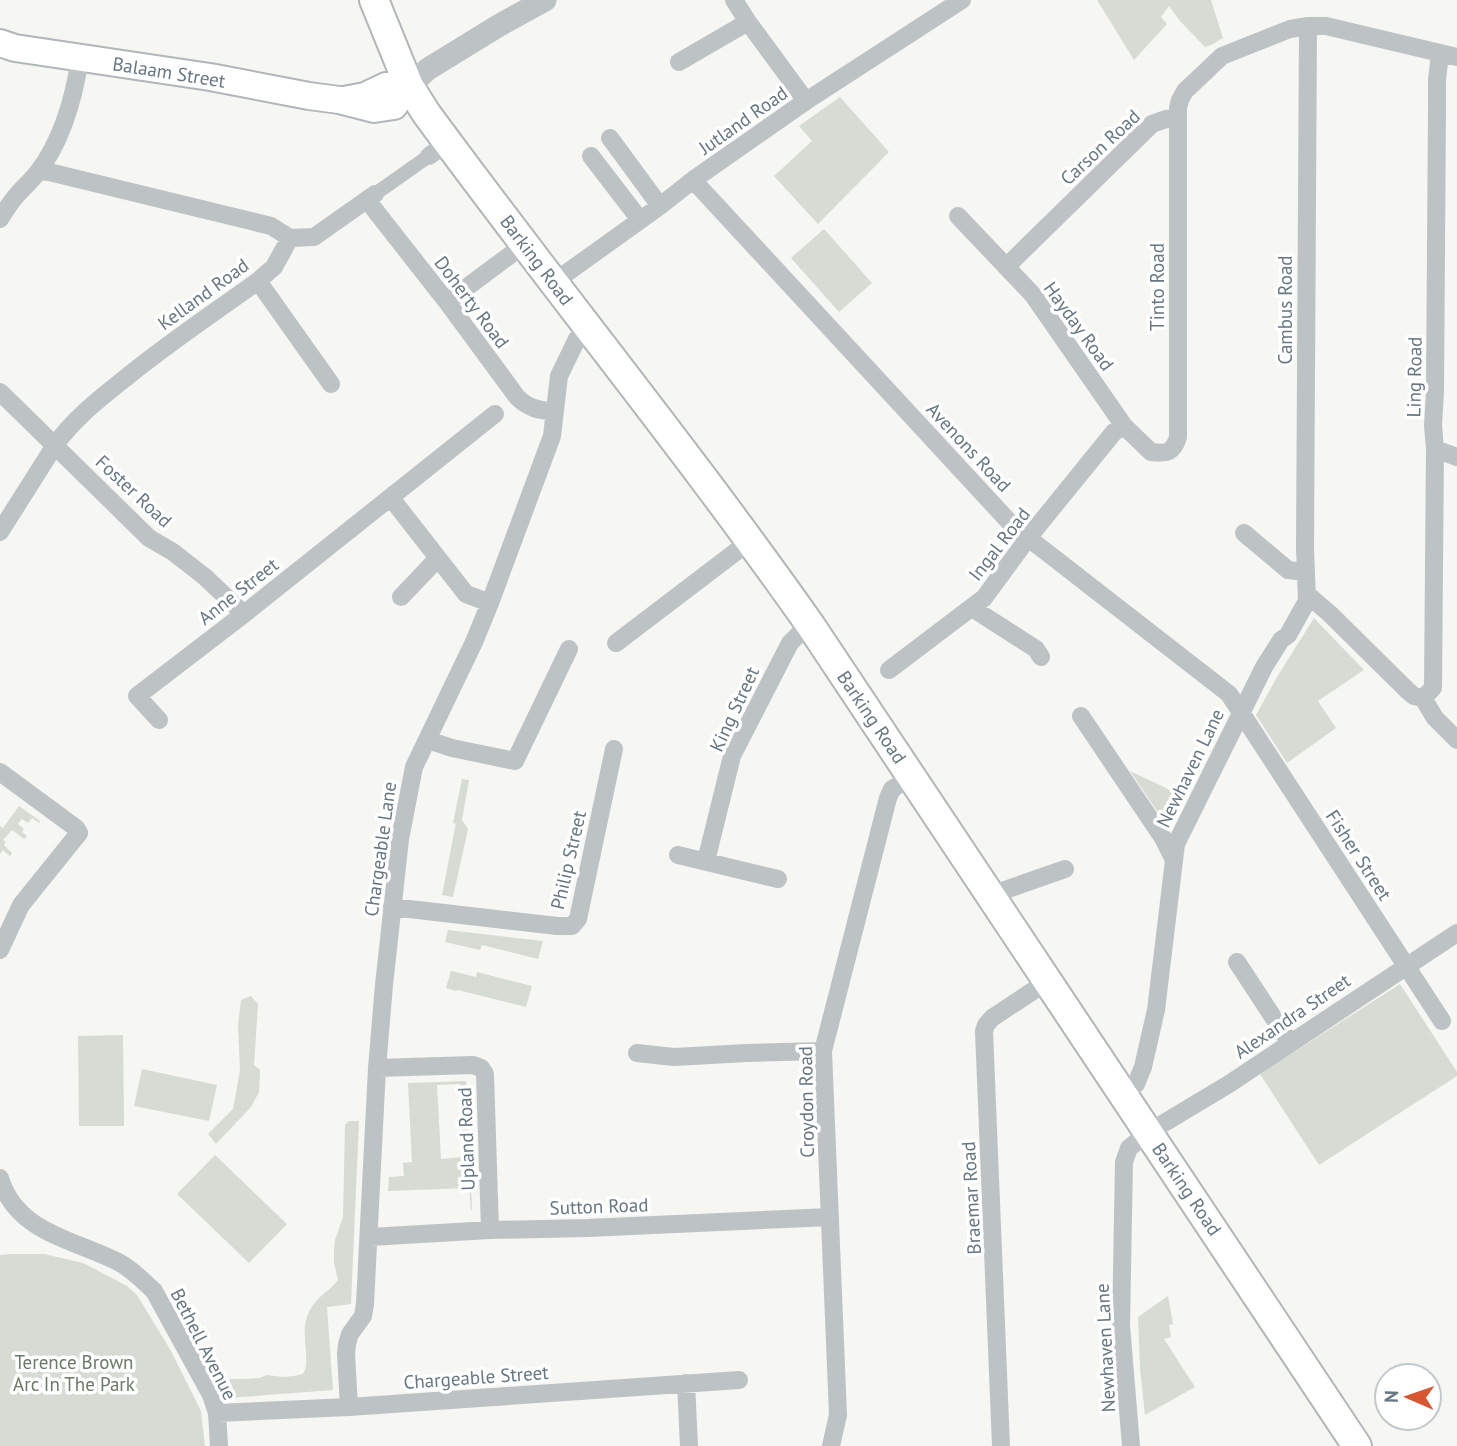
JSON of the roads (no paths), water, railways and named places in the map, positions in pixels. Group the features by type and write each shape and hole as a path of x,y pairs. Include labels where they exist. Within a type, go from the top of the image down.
{"main road":[{"name":"Barking Road","path":"374,0 409,86 439,149 525,244 657,416 811,626 1357,1446"},
{"name":"Balaam Street","path":"0,43 15,48 339,100 374,109 394,106 409,86"}],"street":[{"path":"734,0 806,101"},
{"name":"Jutland Road","path":"554,282 806,101 962,0"},
{"path":"409,86 428,69 531,3"},
{"path":"678,62 748,22"},
{"name":"Cambus Road","path":"1308,26 1305,572 1308,595"},
{"path":"1178,117 1180,100 1185,91 1222,57 1290,29 1326,26 1449,55"},
{"name":"Ling Road","path":"1423,698 1433,688 1437,80 1449,55"},
{"path":"0,219 7,193 39,171 55,144 68,114 80,58"},
{"name":"Carson Road","path":"1006,267 1152,124 1178,117"},
{"name":"Tinto Road","path":"1167,452 1175,447 1178,437 1178,117"},
{"path":"610,138 660,206"},
{"path":"39,171 271,226 290,238 314,237 439,149"},
{"path":"591,156 640,220"},
{"name":"Avenons Road","path":"693,180 1013,526 1228,694 1241,713"},
{"name":"Doherty Road","path":"371,197 517,397 525,405 537,410 555,411"},
{"name":"Hayday Road","path":"958,216 1033,295 1124,426 1151,452 1167,452"},
{"name":"Kelland Road","path":"0,532 55,446 72,425 145,362 258,281 274,267 290,238"},
{"path":"447,302 525,244"},
{"path":"258,281 331,384"},
{"name":"Chargeable Lane","path":"349,1407 346,1354 351,1335 363,1317 384,985 400,839 414,767 474,642 552,436 559,376 577,339 589,329"},
{"name":"Foster Road","path":"0,392 149,538 173,552 205,577 244,614"},
{"path":"490,603 466,594 391,498 495,414"},
{"name":"Ingal Road","path":"888,670 984,598 1028,538 1114,432 1124,426"},
{"path":"1435,449 1457,457"},
{"name":"Anne Street","path":"159,720 136,696 391,498"},
{"path":"1244,533 1287,570 1305,572"},
{"path":"616,643 750,541"},
{"path":"401,597 438,558"},
{"path":"1308,595 1408,691 1423,698 1435,718 1457,740"},
{"name":"Newhaven Lane","path":"1123,1094 1136,1084 1143,1067 1156,1010 1176,844 1270,658 1281,640 1288,635 1305,606 1308,595"},
{"path":"972,608 1036,649 1041,657"},
{"name":"King Street","path":"706,862 732,756 790,643 811,626"},
{"path":"428,740 452,748 515,761 569,649"},
{"name":"Fisher Street","path":"1241,713 1442,1021"},
{"path":"1081,716 1163,838 1173,858"},
{"name":"Philip Street","path":"392,907 572,926 578,919 614,749"},
{"path":"0,772 76,828 79,834 21,905 0,950"},
{"name":"Croydon Road","path":"831,1446 838,1415 823,1051 888,798 892,789 911,777"},
{"path":"678,855 778,878"},
{"path":"992,899 1005,890 1065,869"},
{"name":"Alexandra Street","path":"1149,1132 1229,1084 1457,933"},
{"path":"1237,962 1290,1043"},
{"name":"Braemar Road","path":"1001,1446 984,1031 992,1018 1048,981"},
{"path":"637,1053 674,1058 823,1051"},
{"name":"Upland Road","path":"377,1068 473,1065 481,1068 485,1074 490,1230"},
{"name":"Newhaven Lane","path":"1131,1446 1121,1325 1124,1162 1129,1148 1149,1132"},
{"name":"Bethell Avenue","path":"0,1178 4,1192 28,1220 49,1233 122,1264 154,1291 211,1395 217,1413 219,1446"},
{"name":"Sutton Road","path":"370,1237 830,1217"},
{"name":"Chargeable Street","path":"217,1413 349,1407 738,1380"},
{"path":"686,1383 689,1446"}],"park label":[{"name":"Terence Brown Arc In The Park","path":"74,1373"}]}
